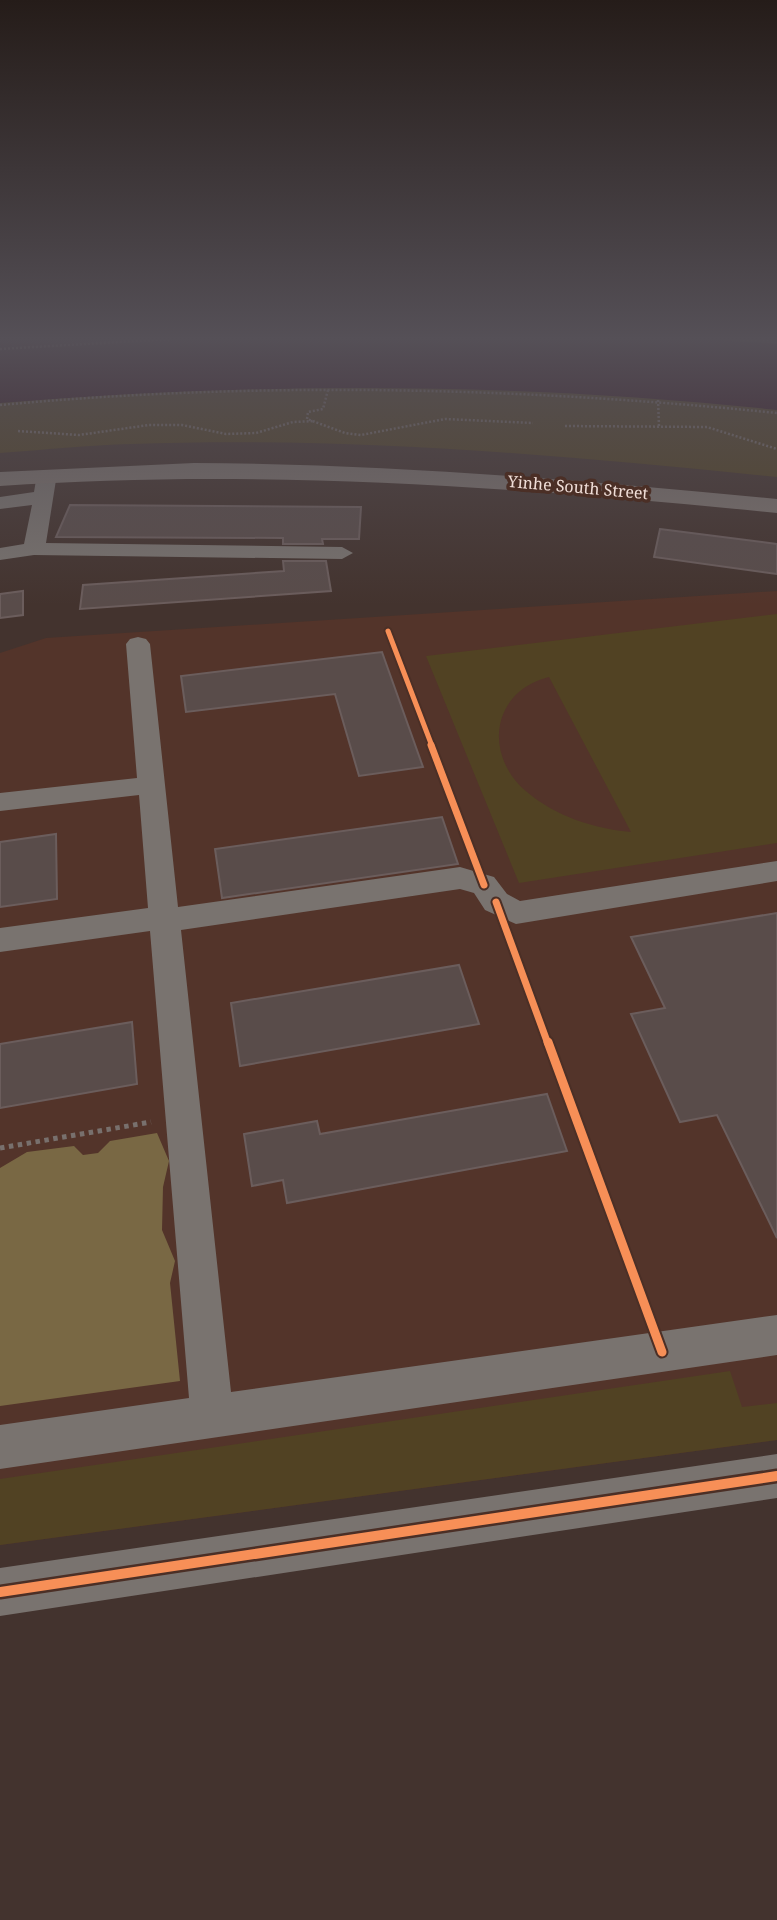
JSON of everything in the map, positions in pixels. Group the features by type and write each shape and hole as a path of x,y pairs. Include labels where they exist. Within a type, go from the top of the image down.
{"main road":[{"name":"Yinhe South Street","path":"0,465 130,457 282,456 453,460 777,487"},
{"name":"Yinhe South Street","path":"0,479 45,487 197,471 394,473 591,487 777,506"}],"street":[{"path":"0,503 45,487 34,549"},
{"path":"0,554 34,549 342,553"},
{"path":"138,644 212,1417"},
{"path":"0,802 151,785"},
{"path":"0,940 164,918 193,918 460,878 484,884 496,902 516,913 777,871"},
{"path":"0,1447 777,1335"},
{"path":"0,1592 777,1476"}],"path":[{"path":"18,430 79,435 145,426"},
{"path":"185,426 226,434 256,433 281,426"},
{"path":"327,426 345,433 361,435 411,426"},
{"path":"565,426 707,427 777,449"},
{"path":"0,1148 183,1117"}],"shaded area":[{"path":"0,426 777,426 777,477 616,461 374,445 213,442 0,453"},
{"path":"777,591 777,1440 0,1545 0,653 46,638"},
{"path":"777,614 777,843 519,883 426,656","holes":["549,677 631,832 576,820 550,808 527,792 513,777 504,761 499,743 500,726 505,710 515,696 530,684"]},
{"path":"157,1133 169,1161 163,1187 162,1230 175,1261 170,1283 180,1381 0,1406 0,1168 27,1152 74,1146 83,1155 98,1153 110,1141"},
{"path":"730,1371 742,1407 777,1403 777,1440 0,1545 0,1479"}],"building":[{"path":"70,505 361,507 359,539 322,539 323,544 283,544 283,538 56,537"},
{"path":"660,529 777,544 777,574 654,557"},
{"path":"283,561 326,561 331,591 80,609 83,585 284,571"},
{"path":"23,591 23,615 0,618 0,594"},
{"path":"382,652 423,767 359,776 335,694 186,712 181,676"},
{"path":"442,817 458,864 222,898 215,849"},
{"path":"56,834 57,899 0,907 0,842"},
{"path":"777,913 777,1238 717,1115 680,1122 631,1014 665,1008 631,937"},
{"path":"459,965 479,1024 240,1066 231,1003"},
{"path":"132,1022 137,1084 0,1108 0,1044"},
{"path":"547,1094 567,1151 287,1203 283,1180 252,1186 244,1134 317,1121 320,1134"}],"cycle path":[{"path":"388,631 484,885"},
{"path":"496,902 662,1352"},
{"path":"0,1592 777,1476"}]}
